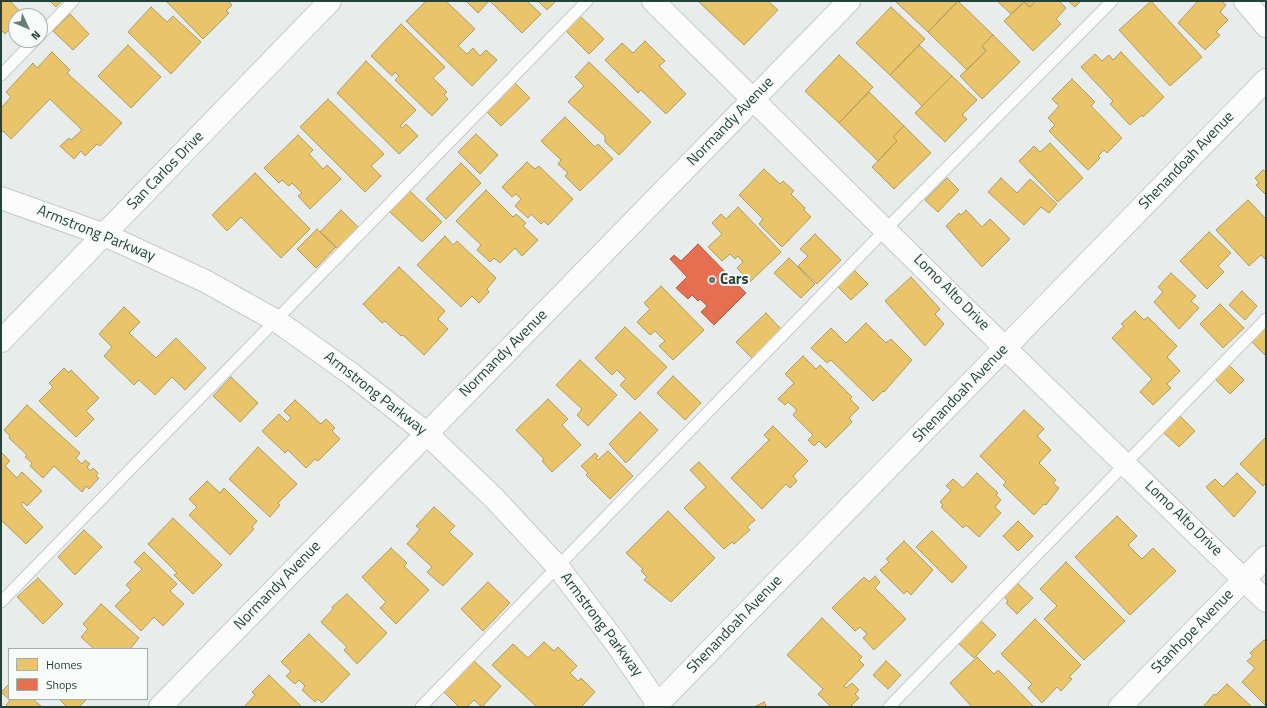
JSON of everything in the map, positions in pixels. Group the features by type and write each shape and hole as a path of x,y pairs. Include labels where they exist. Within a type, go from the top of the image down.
{"street":[{"name":"San Carlos Drive","path":"1,341 330,1"},
{"name":"Lomo Alto Drive","path":"653,1 886,229 1005,348 1266,601"},
{"name":"Normandy Avenue","path":"160,707 849,1"},
{"path":"1245,1 1266,26"},
{"name":"Shenandoah Avenue","path":"658,706 1266,80"},
{"name":"Armstrong Parkway","path":"1,198 105,235 206,281 277,321 354,376 426,433 494,498 558,567 614,639 658,706"},
{"name":"Stanhope Avenue","path":"1120,707 1266,557"}],"lane":[{"path":"48,26 72,1"},
{"path":"1,602 277,321 587,1"},
{"path":"421,707 886,229 1112,1"},
{"path":"1,75 27,48"},
{"path":"889,707 1266,319"}],"building: Homes":[{"path":"1,1 10,1 17,8 8,8 8,31 5,34 1,30"},
{"path":"50,1 62,1 56,7"},
{"path":"166,1 228,1 232,5 226,11 229,13 203,39"},
{"path":"426,1 446,1 475,29 458,46 467,54 473,48 480,56 486,50 497,60 472,86 406,21"},
{"path":"466,1 489,1 478,13"},
{"path":"490,1 527,1 541,14 522,33"},
{"path":"538,1 556,1 547,10"},
{"path":"698,1 768,1 778,10 744,45"},
{"path":"895,1 958,1 928,32"},
{"path":"958,1 993,35 982,46 986,51 967,70 928,32"},
{"path":"997,1 1036,1 1030,7 1024,2 1011,14"},
{"path":"1036,1 1059,1 1066,8 1056,19 1061,24 1033,51 1004,21 1024,2 1030,7"},
{"path":"1068,1 1081,1 1075,7"},
{"path":"1151,1 1202,57 1170,86 1119,30"},
{"path":"1198,1 1222,1 1226,5 1220,12 1228,20 1216,32 1220,35 1205,50 1178,23"},
{"path":"151,7 167,22 173,16 201,42 171,74 128,32"},
{"path":"891,7 925,39 890,75 856,43"},
{"path":"70,14 89,34 73,50 53,31"},
{"path":"579,15 604,39 589,54 564,29"},
{"path":"401,24 445,67 433,78 447,92 444,95 448,99 432,116 395,80 399,76 395,72 392,76 371,56"},
{"path":"993,35 1020,62 982,99 960,76 986,51 982,46"},
{"path":"645,41 665,61 659,66 686,94 666,114 641,90 638,93 605,60 622,43 633,53"},
{"path":"128,45 161,77 131,108 98,76"},
{"path":"919,45 952,76 922,106 890,75"},
{"path":"52,52 70,70 67,73 122,123 100,146 97,144 85,156 81,151 74,159 60,146 69,138 71,140 82,130 50,99 11,139 3,131 1,133 1,108 11,97 6,92 33,63 37,68"},
{"path":"1121,52 1164,97 1143,117 1142,115 1130,125 1110,104 1113,101 1081,67 1095,54 1102,61 1109,55 1113,60"},
{"path":"839,55 873,87 839,123 805,91"},
{"path":"366,61 416,110 400,126 402,128 406,124 418,136 399,154 337,93"},
{"path":"589,62 651,122 619,155 605,142 605,136 568,102 584,86 575,77"},
{"path":"952,76 977,100 962,115 967,119 945,142 915,113"},
{"path":"1072,79 1095,102 1091,106 1122,138 1107,153 1104,150 1098,156 1100,158 1088,170 1049,131 1055,125 1048,118 1059,106 1052,99"},
{"path":"514,82 530,98 501,126 486,111"},
{"path":"869,92 904,126 893,137 897,141 878,161 839,123"},
{"path":"328,99 384,154 371,166 381,176 365,192 300,127"},
{"path":"565,117 595,147 598,144 613,159 580,191 565,176 568,173 558,164 561,160 541,141"},
{"path":"904,126 931,153 894,189 872,167 897,141 893,137"},
{"path":"476,134 498,155 480,174 458,152"},
{"path":"298,135 313,150 309,154 323,169 327,165 341,179 310,209 298,196 302,193 292,183 289,186 282,180 279,183 264,168"},
{"path":"1050,143 1083,178 1058,202 1019,161 1034,146 1040,152"},
{"path":"527,162 535,169 539,166 573,199 548,225 544,221 541,224 531,214 528,218 515,206 521,199 516,194 512,197 502,187"},
{"path":"461,163 481,183 446,219 426,199"},
{"path":"764,169 780,184 783,181 794,191 791,194 805,208 804,210 811,217 782,247 759,224 763,219 739,195"},
{"path":"1263,170 1266,172 1266,195 1256,185 1259,183 1255,178"},
{"path":"255,173 310,229 281,258 241,217 227,231 212,215"},
{"path":"947,178 959,190 938,212 925,200"},
{"path":"1001,178 1017,193 1030,179 1057,204 1049,213 1041,207 1024,225 988,192"},
{"path":"486,190 513,217 516,214 526,223 523,226 538,240 522,256 515,248 500,263 494,258 490,262 477,250 481,245 456,221"},
{"path":"410,191 442,222 422,242 390,212"},
{"path":"1248,200 1266,219 1266,260 1261,255 1249,266 1216,230"},
{"path":"738,207 781,252 750,282 737,268 743,262 738,256 735,259 730,254 722,261 708,247 722,234 712,223 721,214 726,219"},
{"path":"341,210 359,228 338,249 320,232"},
{"path":"966,210 982,227 990,219 1010,239 982,267 946,226 959,213 961,215"},
{"path":"317,229 336,247 316,268 297,249"},
{"path":"1209,232 1231,253 1218,266 1224,272 1207,289 1180,261"},
{"path":"815,234 841,260 817,284 798,266 808,256 800,249"},
{"path":"445,236 453,245 457,241 496,278 487,289 489,292 479,303 472,296 461,307 417,265"},
{"path":"789,258 815,284 801,298 774,273"},
{"path":"399,267 445,311 438,319 448,329 424,355 403,335 401,336 385,321 382,323 363,304"},
{"path":"854,270 868,284 851,300 837,286"},
{"path":"1171,273 1196,296 1191,301 1199,308 1179,329 1154,302 1163,292 1158,287"},
{"path":"911,277 940,309 935,314 944,324 925,346 885,301"},
{"path":"661,286 704,330 673,360 659,346 665,341 655,331 650,335 637,322 650,309 644,303"},
{"path":"1242,291 1257,306 1245,320 1229,305"},
{"path":"1220,304 1244,328 1223,348 1200,324"},
{"path":"124,307 140,322 129,333 156,358 176,338 206,368 185,390 172,377 155,395 139,380 134,385 104,356 112,347 99,334"},
{"path":"1135,311 1144,320 1148,317 1177,346 1167,357 1180,371 1167,384 1171,388 1153,405 1140,392 1152,379 1112,338 1124,326 1121,324"},
{"path":"766,313 781,329 752,358 736,342"},
{"path":"866,323 886,343 891,339 912,360 884,392 883,391 873,401 831,360 827,363 811,348 831,328 846,343"},
{"path":"1266,325 1266,356 1251,341"},
{"path":"625,327 667,367 635,400 620,385 626,379 617,370 612,375 595,358"},
{"path":"803,356 816,369 820,365 852,397 850,399 859,408 849,418 852,422 826,448 819,441 814,446 808,440 813,435 793,415 797,410 788,402 785,405 778,399 794,383 785,374"},
{"path":"580,360 617,395 588,426 577,415 582,409 556,385"},
{"path":"1228,364 1244,380 1230,394 1214,378"},
{"path":"64,368 69,373 71,370 99,398 86,411 94,419 76,437 39,401 53,387 49,383"},
{"path":"673,376 701,403 685,420 657,393"},
{"path":"231,377 258,403 240,422 213,396"},
{"path":"548,399 568,419 562,425 581,445 552,472 542,461 544,459 516,430"},
{"path":"295,400 321,424 326,419 335,428 332,431 340,439 318,461 315,459 306,468 288,450 285,453 262,431 279,414 287,422 291,418 284,411"},
{"path":"27,405 80,453 76,458 82,464 85,460 90,464 87,467 90,471 93,468 98,473 96,476 99,478 89,489 86,486 82,492 54,466 43,478 30,466 32,463 25,457 27,455 9,438 10,436 4,430"},
{"path":"1024,410 1044,429 1037,436 1051,450 1039,463 1056,480 1053,483 1059,488 1046,505 1044,504 1034,515 1003,485 1006,482 980,456"},
{"path":"640,412 658,430 626,463 609,444"},
{"path":"1178,414 1195,431 1179,447 1162,431"},
{"path":"773,426 808,461 793,476 797,481 790,488 786,484 762,509 731,478 769,440 764,435"},
{"path":"1266,437 1266,483 1263,486 1240,464"},
{"path":"258,447 297,484 278,503 280,505 270,517 229,479"},
{"path":"608,451 633,476 610,499 586,475 588,473 581,466 595,453 598,456 596,458 598,460"},
{"path":"1,452 10,461 5,466 17,478 22,472 42,491 27,506 23,502 21,505 43,527 26,544 1,520"},
{"path":"699,462 755,520 747,527 750,530 734,544 732,542 724,549 684,508 706,487 690,470"},
{"path":"977,473 998,493 996,495 1001,500 995,507 1001,513 979,537 966,525 963,528 941,507 943,505 940,502 951,490 946,486 953,479 963,488"},
{"path":"1237,473 1256,492 1234,517 1206,487 1215,479 1223,487"},
{"path":"207,481 220,493 224,488 257,521 252,527 254,529 230,555 189,515 197,507 189,499"},
{"path":"434,507 455,526 449,532 473,554 443,586 427,572 432,567 407,544 420,529 416,526"},
{"path":"668,511 715,558 671,602 644,580 647,577 641,571 643,569 626,553"},
{"path":"1117,516 1137,536 1128,545 1142,559 1153,548 1176,571 1130,615 1075,557"},
{"path":"173,518 222,565 193,594 174,575 177,573 148,544"},
{"path":"1018,521 1033,536 1018,551 1003,536"},
{"path":"84,530 102,547 75,575 58,557"},
{"path":"932,531 967,567 952,583 916,547"},
{"path":"904,541 933,570 911,595 907,591 904,594 880,570 889,562 886,559"},
{"path":"391,548 407,563 404,566 429,590 396,624 380,608 386,602 362,577"},
{"path":"144,552 177,584 170,591 184,604 163,626 154,617 141,631 115,606 131,590 126,585 142,569 134,562"},
{"path":"1066,562 1125,621 1084,660 1044,619 1057,606 1040,589"},
{"path":"875,576 880,582 875,588 906,619 874,650 863,638 867,634 860,627 855,631 832,608 864,577 869,582"},
{"path":"38,578 63,604 43,624 17,597"},
{"path":"488,582 510,603 483,631 461,609"},
{"path":"1016,582 1033,598 1017,614 1006,603 1008,601 1003,595"},
{"path":"347,594 387,633 357,664 344,650 347,647 321,622 333,609 332,607"},
{"path":"101,604 139,638 131,648 93,648 81,637 88,629 83,624"},
{"path":"822,618 862,657 859,660 864,665 844,686 846,688 852,683 859,690 855,694 859,698 850,707 831,707 818,694 823,689 787,655"},
{"path":"979,619 996,635 974,658 956,641"},
{"path":"1035,619 1081,665 1069,677 1072,679 1061,691 1057,687 1042,703 1028,688 1032,684 1001,654"},
{"path":"309,634 350,674 322,703 318,699 315,702 302,690 305,686 299,680 295,684 286,676 291,671 281,662"},
{"path":"1264,640 1266,642 1266,706 1242,682 1255,668 1247,661 1253,656 1250,653"},
{"path":"544,642 554,651 558,647 577,666 570,673 578,681 581,678 595,692 581,707 537,707 492,665 513,644 528,658"},
{"path":"977,657 994,674 998,670 1034,707 972,707 950,683"},
{"path":"473,660 501,686 482,707 474,700 467,707 459,707 444,692"},
{"path":"886,661 901,675 888,689 873,675"},
{"path":"269,675 302,707 244,707 255,695 252,692"},
{"path":"1227,684 1252,707 1203,707 1214,694 1216,695"},
{"path":"8,685 8,698 1,692"},
{"path":"10,700 34,700 42,707 5,707"},
{"path":"60,700 86,700 79,707 67,707"},
{"path":"764,702 767,707 754,707"}],"building: Shops":[{"path":"698,244 746,293 714,325 701,312 707,306 700,299 698,301 692,295 688,299 676,288 687,277 670,259 674,255 681,261"}],"place":[{"name":"Cars","path":"712,280"}]}
